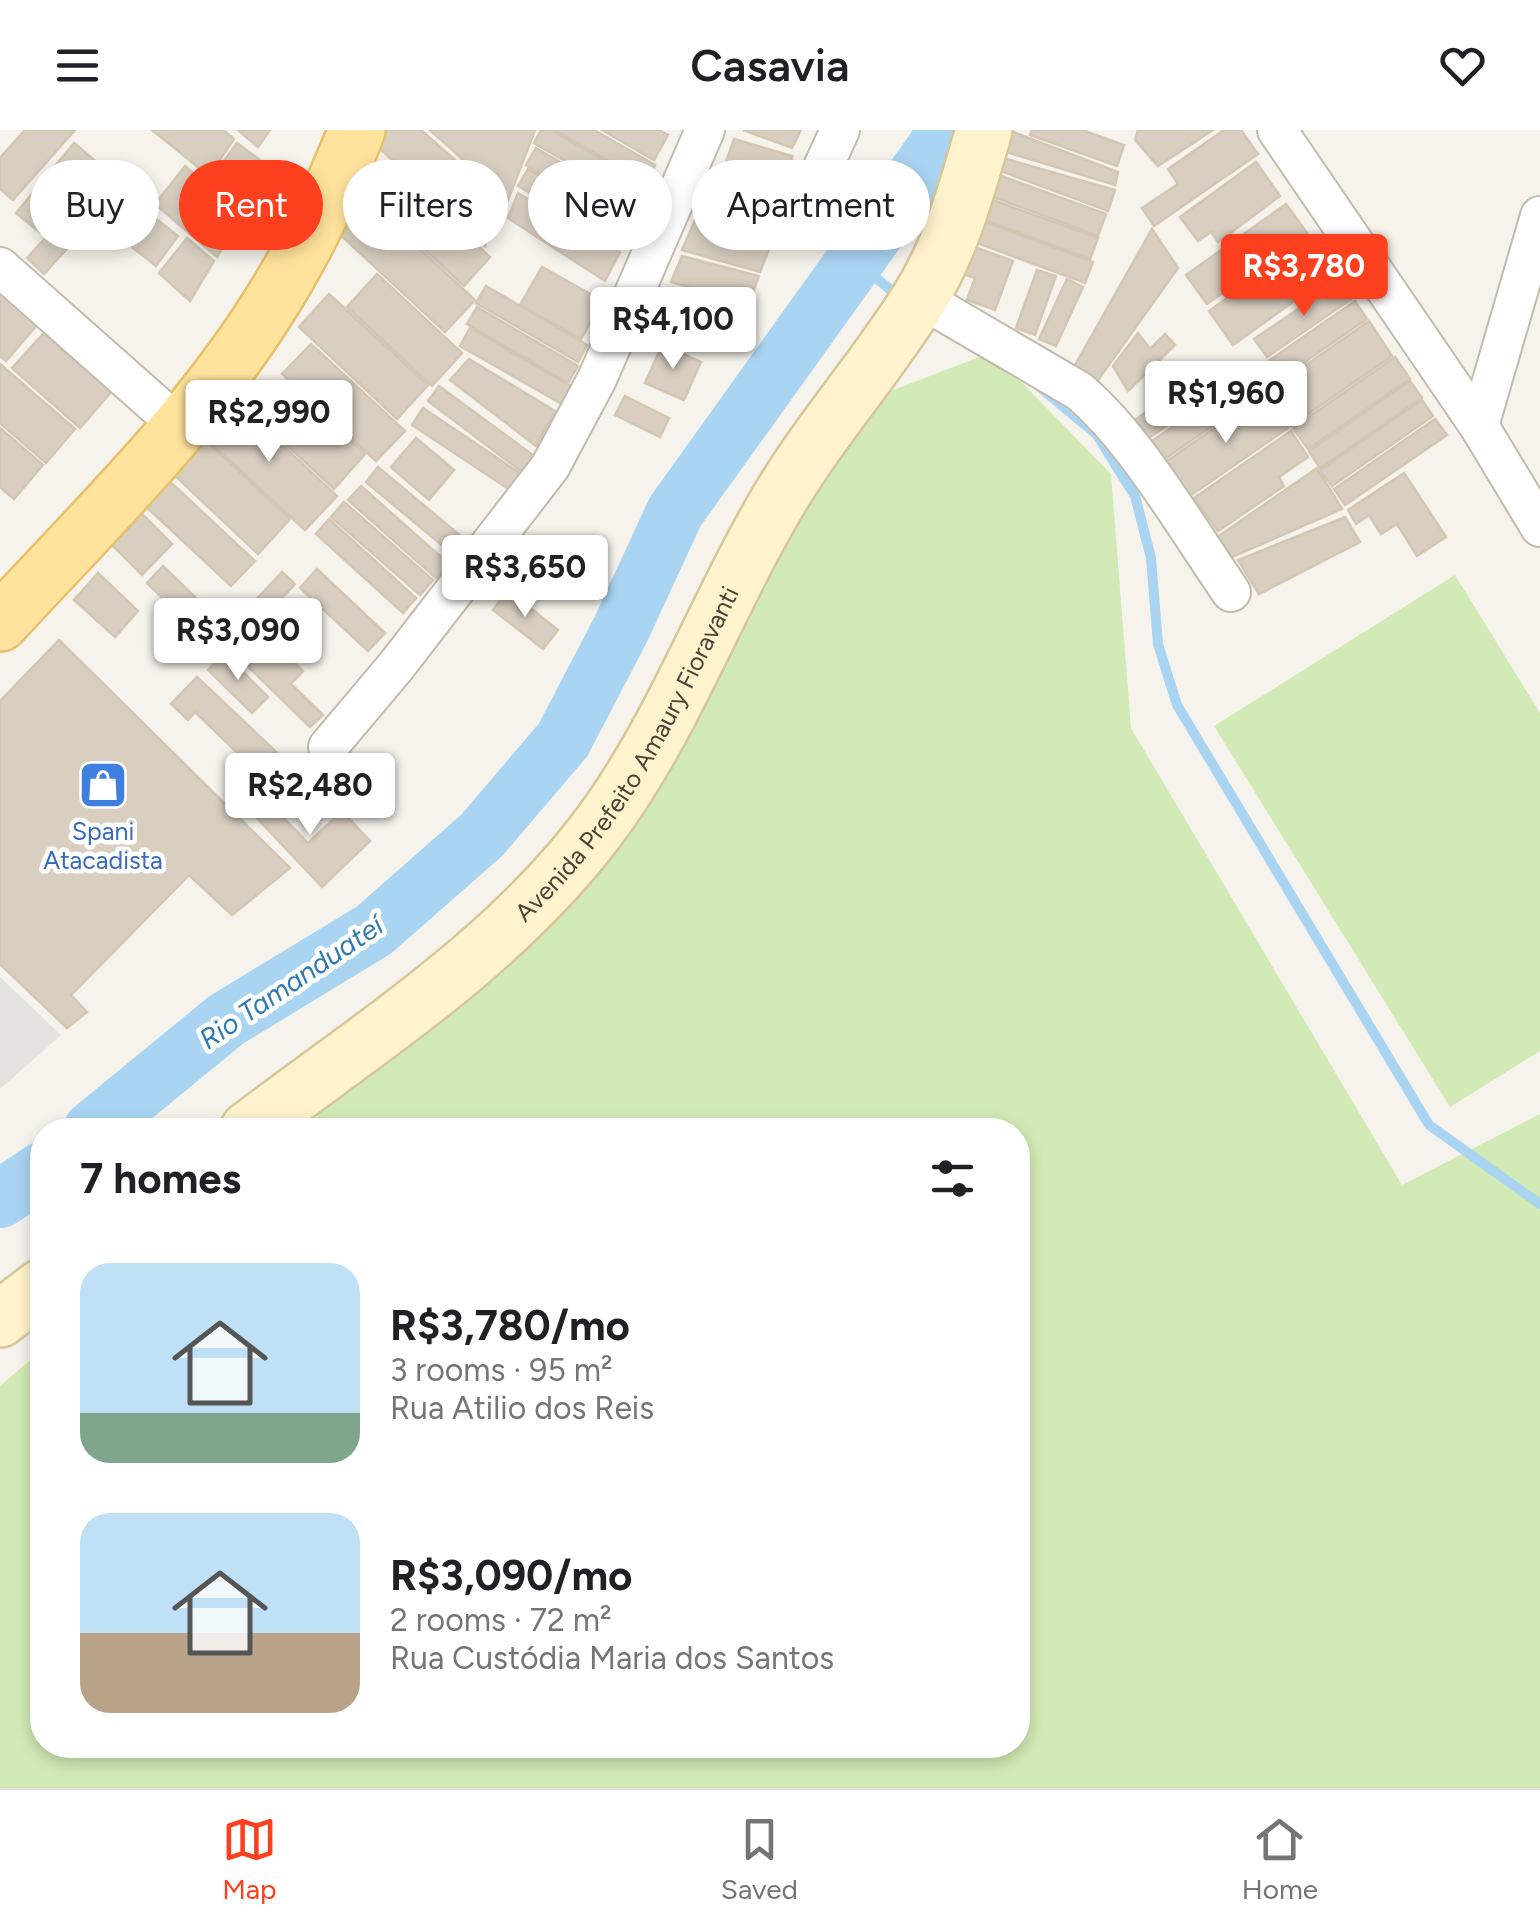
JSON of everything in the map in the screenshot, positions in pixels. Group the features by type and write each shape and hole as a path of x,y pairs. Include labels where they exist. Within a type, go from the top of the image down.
{"main road":[{"path":"0,581 158,407 250,293 280,242 330,130"},
{"path":"0,622 222,374 264,315 306,242 357,130"}],"street":[{"path":"328,747 397,665 550,467 597,379 705,130"},
{"path":"826,160 840,130"},
{"name":"Avenida Prefeito Amaury Fioravanti","path":"264,1118 471,964 528,910 593,834 637,770 668,715 782,495 920,298 946,248 984,130"},
{"path":"1277,130 1479,426 1540,527"},
{"path":"1479,426 1540,216"},
{"path":"0,267 158,407"},
{"path":"920,298 1094,403 1231,592"},
{"path":"0,1319 30,1295"}],"green space":[{"path":"992,352 1111,474 1131,728 1402,1185 1540,1114 1540,1788 0,1788 0,1386 30,1360 30,1758 1030,1758 1030,1118 315,1118 492,967 873,398"},
{"path":"1455,575 1540,713 1540,1051 1450,1107 1214,726"}],"shaded area":[{"path":"0,977 61,1035 0,1089"}],"building":[{"path":"25,130 75,130 48,160 30,160 30,181 13,200 0,189 0,158"},
{"path":"152,130 223,130 234,139 220,160 189,160"},
{"path":"238,130 270,130 258,147"},
{"path":"384,130 421,130 455,160 392,160 377,146"},
{"path":"430,130 535,130 508,200 508,160 463,160"},
{"path":"541,130 551,130 602,160 564,160 534,143"},
{"path":"555,130 594,130 646,160 607,160"},
{"path":"602,130 659,130 668,135 654,160"},
{"path":"743,130 801,130 792,148"},
{"path":"1008,130 1118,172 1115,185 996,149"},
{"path":"1032,130 1082,130 1124,145 1117,166 1030,135"},
{"path":"1138,130 1213,130 1158,166 1135,140"},
{"path":"1224,130 1241,130 1258,154 1154,226 1142,208 1178,184 1168,169"},
{"path":"734,139 792,156 792,160 727,160"},
{"path":"74,143 94,160 60,160"},
{"path":"237,143 260,160 224,160"},
{"path":"536,148 557,160 529,160"},
{"path":"996,156 1115,190 1108,211 993,168"},
{"path":"1256,162 1280,196 1218,242 1211,232 1198,241 1180,217"},
{"path":"528,169 528,192 518,186"},
{"path":"993,173 1106,214 1098,236 985,194"},
{"path":"179,174 179,225 159,207 159,199"},
{"path":"518,193 528,199 528,231 508,218"},
{"path":"30,196 30,224 16,213"},
{"path":"985,197 1098,238 1090,259 977,217"},
{"path":"1286,204 1307,233 1207,304 1186,275"},
{"path":"980,220 1093,262 1085,283 972,241"},
{"path":"159,221 178,236 156,266 136,250 159,250"},
{"path":"343,221 343,237 335,230"},
{"path":"692,227 692,250 769,250 760,272 682,250"},
{"path":"1152,229 1178,268 1096,383 1074,367"},
{"path":"1311,238 1335,272 1233,345 1209,311"},
{"path":"966,244 1013,261 995,310 967,300 975,278 956,272"},
{"path":"179,248 201,250 214,261 190,301 159,273"},
{"path":"34,250 66,250 44,274 27,258"},
{"path":"357,250 421,250 475,300 445,332"},
{"path":"425,250 483,250 490,257 464,286"},
{"path":"557,250 620,252 605,281"},
{"path":"682,256 759,276 748,304 671,282"},
{"path":"542,267 603,301 581,339 520,305"},
{"path":"1037,270 1056,276 1035,335 1016,328"},
{"path":"377,274 462,353 432,386 347,307"},
{"path":"1067,279 1083,287 1056,346 1039,339"},
{"path":"1341,280 1353,298 1267,357 1254,339"},
{"path":"486,286 587,345 578,362 476,303"},
{"path":"0,291 38,324 6,361 0,356"},
{"path":"686,291 726,309 709,349 669,331"},
{"path":"329,294 428,385 397,419 299,327"},
{"path":"1355,301 1367,319 1266,389 1254,371"},
{"path":"477,307 578,366 568,383 467,324"},
{"path":"1369,321 1392,356 1291,426 1267,392"},
{"path":"470,328 572,387 562,404 460,346"},
{"path":"44,333 111,392 80,428 12,368"},
{"path":"1138,333 1150,349 1165,334 1175,345 1128,391 1113,366"},
{"path":"311,344 405,431 376,461 282,374"},
{"path":"662,345 701,362 684,400 645,383"},
{"path":"1395,357 1410,379 1308,449 1293,428"},
{"path":"469,359 555,411 536,446 450,380"},
{"path":"0,364 75,429 46,463 0,423"},
{"path":"1222,366 1232,380 1149,438 1136,419"},
{"path":"1251,373 1263,391 1162,461 1149,443"},
{"path":"1410,381 1422,398 1320,468 1309,451"},
{"path":"288,382 365,454 334,489 256,417"},
{"path":"439,386 534,456 522,472 428,401"},
{"path":"1265,393 1288,428 1187,498 1164,463"},
{"path":"625,396 669,418 660,437 615,415"},
{"path":"233,399 337,496 305,530 201,434"},
{"path":"1422,400 1433,416 1332,486 1320,470"},
{"path":"423,408 521,474 510,490 412,425"},
{"path":"1435,419 1447,435 1345,505 1334,489"},
{"path":"0,428 43,465 14,499 0,487"},
{"path":"1291,431 1308,457 1279,477 1284,486 1218,531 1194,498"},
{"path":"202,437 290,519 258,554 170,471"},
{"path":"416,438 454,470 429,500 391,467"},
{"path":"378,467 468,542 456,557 366,482"},
{"path":"1317,468 1342,509 1232,557 1216,538"},
{"path":"1404,473 1446,537 1417,556 1397,524 1381,534 1369,515 1356,524 1348,510"},
{"path":"164,476 255,561 231,586 140,501"},
{"path":"361,486 449,564 436,578 348,500"},
{"path":"344,502 433,580 420,595 331,517"},
{"path":"141,513 172,544 142,575 111,544"},
{"path":"1345,517 1360,542 1259,594 1238,560"},
{"path":"329,519 416,598 403,613 316,534"},
{"path":"163,566 197,599 181,616 147,583"},
{"path":"317,569 385,633 368,651 300,588"},
{"path":"282,572 295,584 263,618 250,606"},
{"path":"98,573 138,611 115,637 74,600"},
{"path":"508,590 558,630 543,649 493,610"},
{"path":"256,625 303,671 291,684 323,715 310,727 231,650"},
{"name":"Spani Atacadista","path":"59,640 290,868 232,915 189,875 71,995 87,1012 67,1028 0,964 0,701"},
{"path":"224,653 268,697 252,713 208,670"},
{"path":"197,677 290,765 271,785 195,712 188,720 171,704"},
{"path":"251,784 308,843 342,811 370,841 322,887 237,797"}],"waterway":[{"name":"Rio Tamanduateí","path":"107,1118 226,1020 374,930 482,835 563,740 621,629 675,512 938,145 942,130"},
{"path":"855,261 891,290"},
{"path":"1042,389 1097,435 1135,496 1151,558 1158,644 1177,705 1429,1125 1540,1204"},
{"name":"Rio Tamanduateí","path":"0,1199 30,1179"}],"place":[{"name":"Spani Atacadista","path":"103,785"}]}
